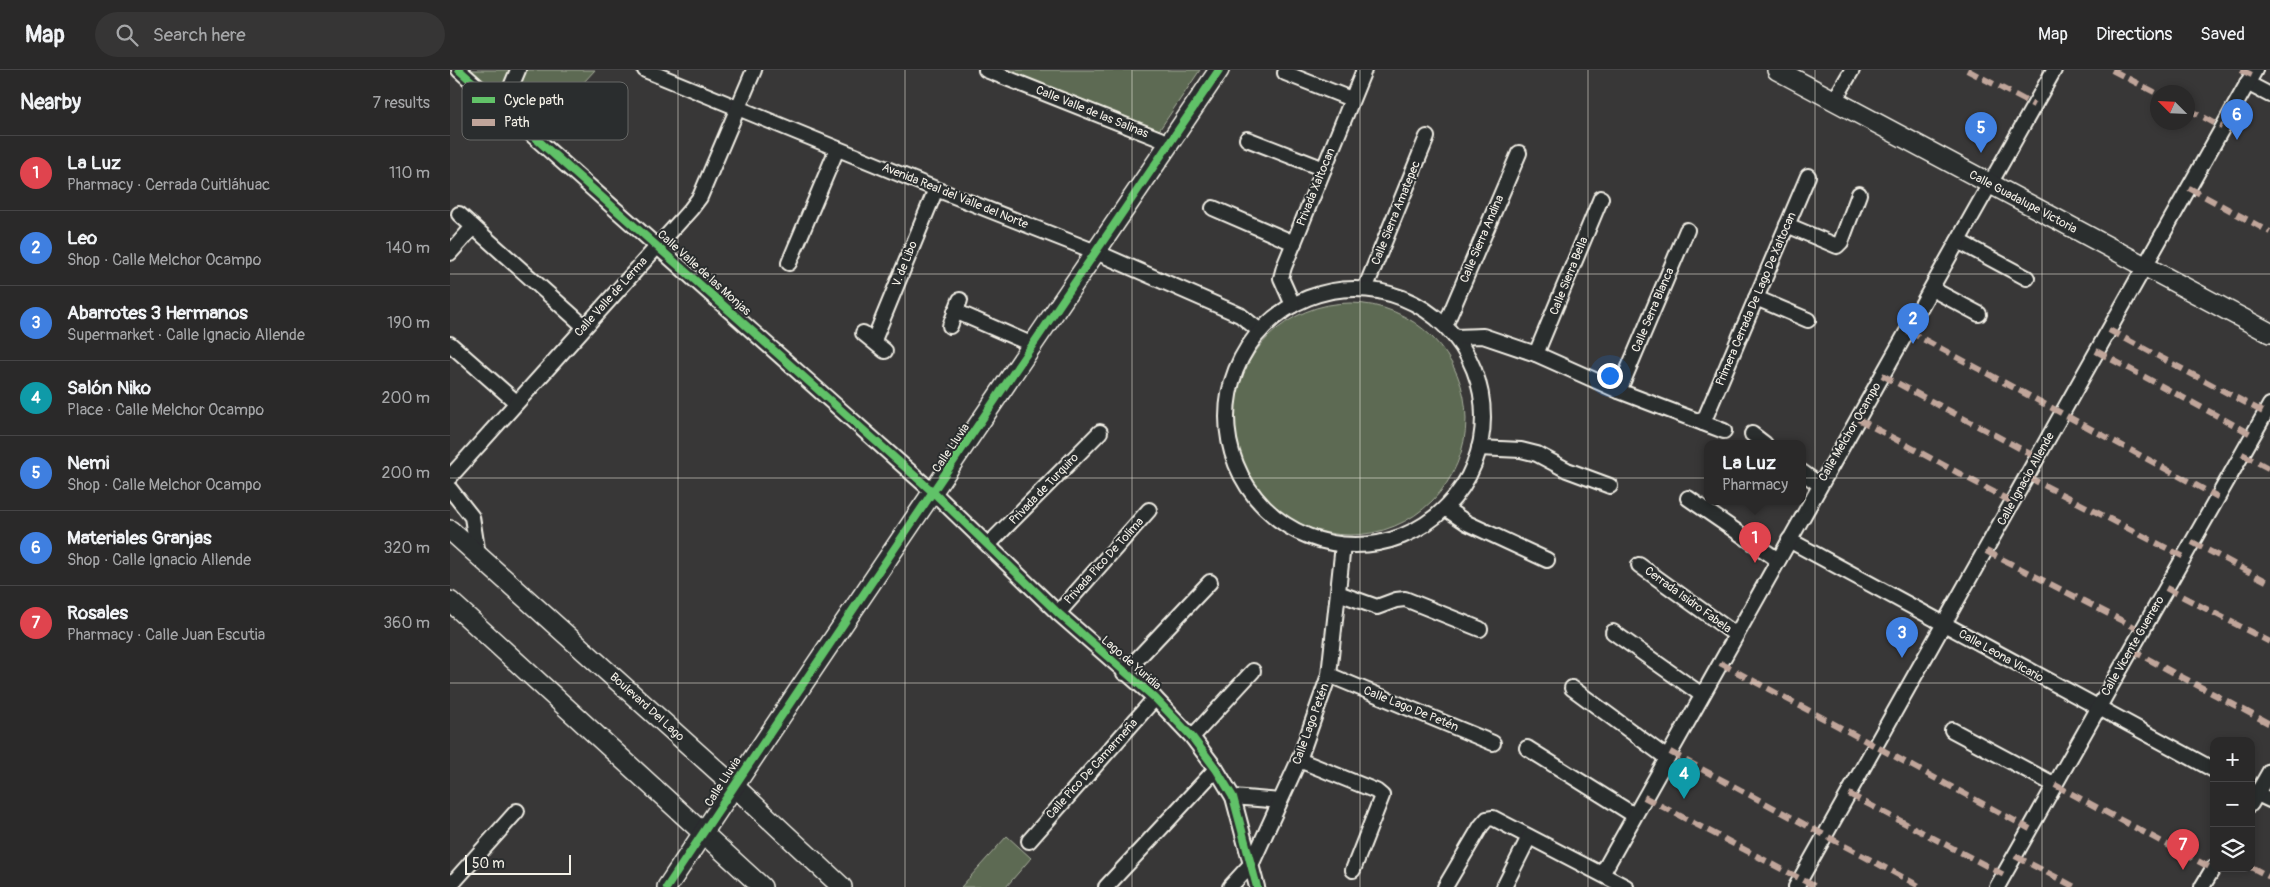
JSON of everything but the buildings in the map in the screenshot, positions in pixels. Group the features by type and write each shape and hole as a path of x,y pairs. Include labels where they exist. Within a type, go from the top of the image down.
{"street":[{"name":"Calle Valle de las Monjas","path":"459,70 473,82"},
{"path":"513,82 518,70"},
{"name":"Avenida Real del Valle del Norte","path":"645,70 1096,252 1240,315 1260,332"},
{"name":"Calle Valle de Lerma","path":"450,477 700,197 754,70"},
{"name":"Calle Valle de las Salinas","path":"986,70 1170,143"},
{"name":"Calle Lluvia","path":"667,887 734,785 934,493 1219,70"},
{"name":"Privada Xaltocan","path":"1293,305 1281,278 1364,70"},
{"name":"Calle Guadalupe Victoria","path":"1777,70 2270,333"},
{"path":"1834,101 1852,70"},
{"name":"Calle Melchor Ocampo","path":"1602,874 2054,70"},
{"name":"Calle Ignacio Allende","path":"1796,887 2255,70"},
{"path":"1285,73 1352,99"},
{"path":"2247,83 2270,95"},
{"name":"Calle Sierra Amatepec","path":"1365,289 1427,137"},
{"path":"1247,139 1324,170"},
{"name":"Calle Valle de las Monjas","path":"538,140 934,493"},
{"path":"790,263 837,149"},
{"name":"Calle Sierra Andina","path":"1445,326 1519,153"},
{"name":"Primera Cerrada De Lago De Xaltocan","path":"1703,423 1808,176"},
{"name":"V. de Libo","path":"886,351 868,336 936,189"},
{"path":"1787,225 1837,246 1841,242 1858,194"},
{"name":"Calle Sierra Bella","path":"1536,354 1601,198"},
{"path":"1213,208 1294,243"},
{"path":"459,214 584,326"},
{"path":"450,253 473,228"},
{"name":"Calle Serra Blanca","path":"1619,390 1687,230"},
{"path":"1958,241 2027,278"},
{"path":"1365,289 1408,300 1445,326 1468,357 1477,378 1480,394 1483,425 1479,448 1466,480 1445,508 1428,523 1409,534 1388,542 1366,546 1343,546 1312,539 1284,525 1260,504 1241,478 1230,448 1227,416 1231,385 1243,355 1260,332 1272,320 1293,305 1316,295 1340,290 1365,289"},
{"path":"1932,289 1979,314"},
{"path":"1756,298 1808,320"},
{"path":"950,326 957,306 1033,345"},
{"path":"1455,337 1483,336 1536,354 1619,390 1724,431"},
{"path":"450,344 516,402"},
{"name":"Calle Vicente Guerrero","path":"1997,887 2270,405"},
{"name":"Privada de Turquiro","path":"988,546 1100,432"},
{"path":"1752,434 1760,440"},
{"path":"1479,448 1521,450 1536,454 1567,470 1610,486"},
{"path":"1806,475 1820,485"},
{"path":"450,489 472,517 478,555"},
{"name":"Lago de Yuridia","path":"934,493 1058,613 1124,673 1155,698 1192,737 1216,769 1233,797 1258,887"},
{"path":"1688,498 1778,560"},
{"path":"1445,508 1468,523 1547,560"},
{"name":"Privada Pico De Tolima","path":"1058,613 1149,510"},
{"name":"Boulevard Del Lago","path":"450,530 734,785 842,887"},
{"name":"Calle Leona Vicario","path":"1789,540 2210,768"},
{"name":"Calle Lago Petén","path":"1230,887 1252,863 1299,760 1329,675 1343,546"},
{"name":"Cerrada Isidro Fabela","path":"1639,566 1736,635"},
{"path":"1124,673 1210,582"},
{"path":"1338,593 1377,607 1396,600 1406,599 1480,629"},
{"path":"450,601 762,887"},
{"path":"1613,632 1702,695"},
{"path":"1192,737 1253,671"},
{"name":"Calle Lago De Petén","path":"1329,675 1493,743"},
{"path":"1572,688 1666,758"},
{"name":"Calle Pico De Camarmeña","path":"1029,841 1155,698"},
{"path":"1952,730 2055,785"},
{"path":"1527,748 1634,815"},
{"path":"1299,760 1380,793 1382,796 1353,870"},
{"path":"1106,887 1216,769"},
{"path":"2255,793 2270,770"},
{"path":"2255,796 2270,800"},
{"path":"1233,797 1280,801"},
{"path":"450,886 517,811"},
{"path":"1445,887 1487,820 1493,818 1626,887"},
{"path":"1504,887 1529,836"},
{"path":"2202,887 2211,872"}],"green space":[{"path":"471,70 510,70 505,82 484,82"},
{"path":"524,70 595,70 584,82 519,82"},
{"path":"1008,70 1200,70 1158,132"},
{"path":"1339,303 1361,303 1384,308 1405,317 1424,329 1440,345 1452,364 1461,385 1466,408 1464,442 1452,474 1440,493 1424,509 1405,521 1384,530 1361,535 1339,535 1316,530 1295,521 1276,509 1260,493 1248,474 1239,453 1234,430 1234,408 1239,385 1248,364 1260,345 1276,329 1295,317 1316,308"},
{"path":"1007,836 1031,858 1006,887 961,887"}],"marked path":[{"path":"1967,70 2034,105"},
{"path":"2112,70 2150,90"},
{"path":"2241,70 2252,75"},
{"path":"2195,113 2222,127"},
{"path":"2189,188 2270,232"},
{"path":"2109,330 2265,413"},
{"path":"1908,331 2218,497"},
{"path":"2096,351 2253,435"},
{"path":"1882,375 2038,458"},
{"path":"1858,419 2014,503"},
{"path":"2242,454 2270,469"},
{"path":"2028,477 2184,557"},
{"path":"2192,542 2270,583"},
{"path":"1986,551 2142,631"},
{"path":"2166,588 2270,642"},
{"path":"2131,650 2270,724"},
{"path":"1720,663 2030,829"},
{"path":"1670,752 1921,887"},
{"path":"2055,785 2210,867"},
{"path":"1849,794 2004,875"},
{"path":"1644,797 1816,887"},
{"path":"2015,856 2075,887"},
{"path":"2255,869 2270,877"}],"cycle path":[{"path":"459,70 472,82"},
{"path":"667,887 1219,70"},
{"path":"538,140 934,493 1058,613 1155,698 1192,737 1216,769 1233,797 1257,887"}],"place":[{"name":"Materiales Granjas","path":"2237,140"},
{"name":"Nemi","path":"1981,153"},
{"name":"Leo","path":"1913,344"},
{"name":"La Luz","path":"1755,563"},
{"name":"Abarrotes 3 Hermanos","path":"1902,658"},
{"name":"Salón Niko","path":"1684,799"},
{"name":"Rosales","path":"2183,870"}]}
